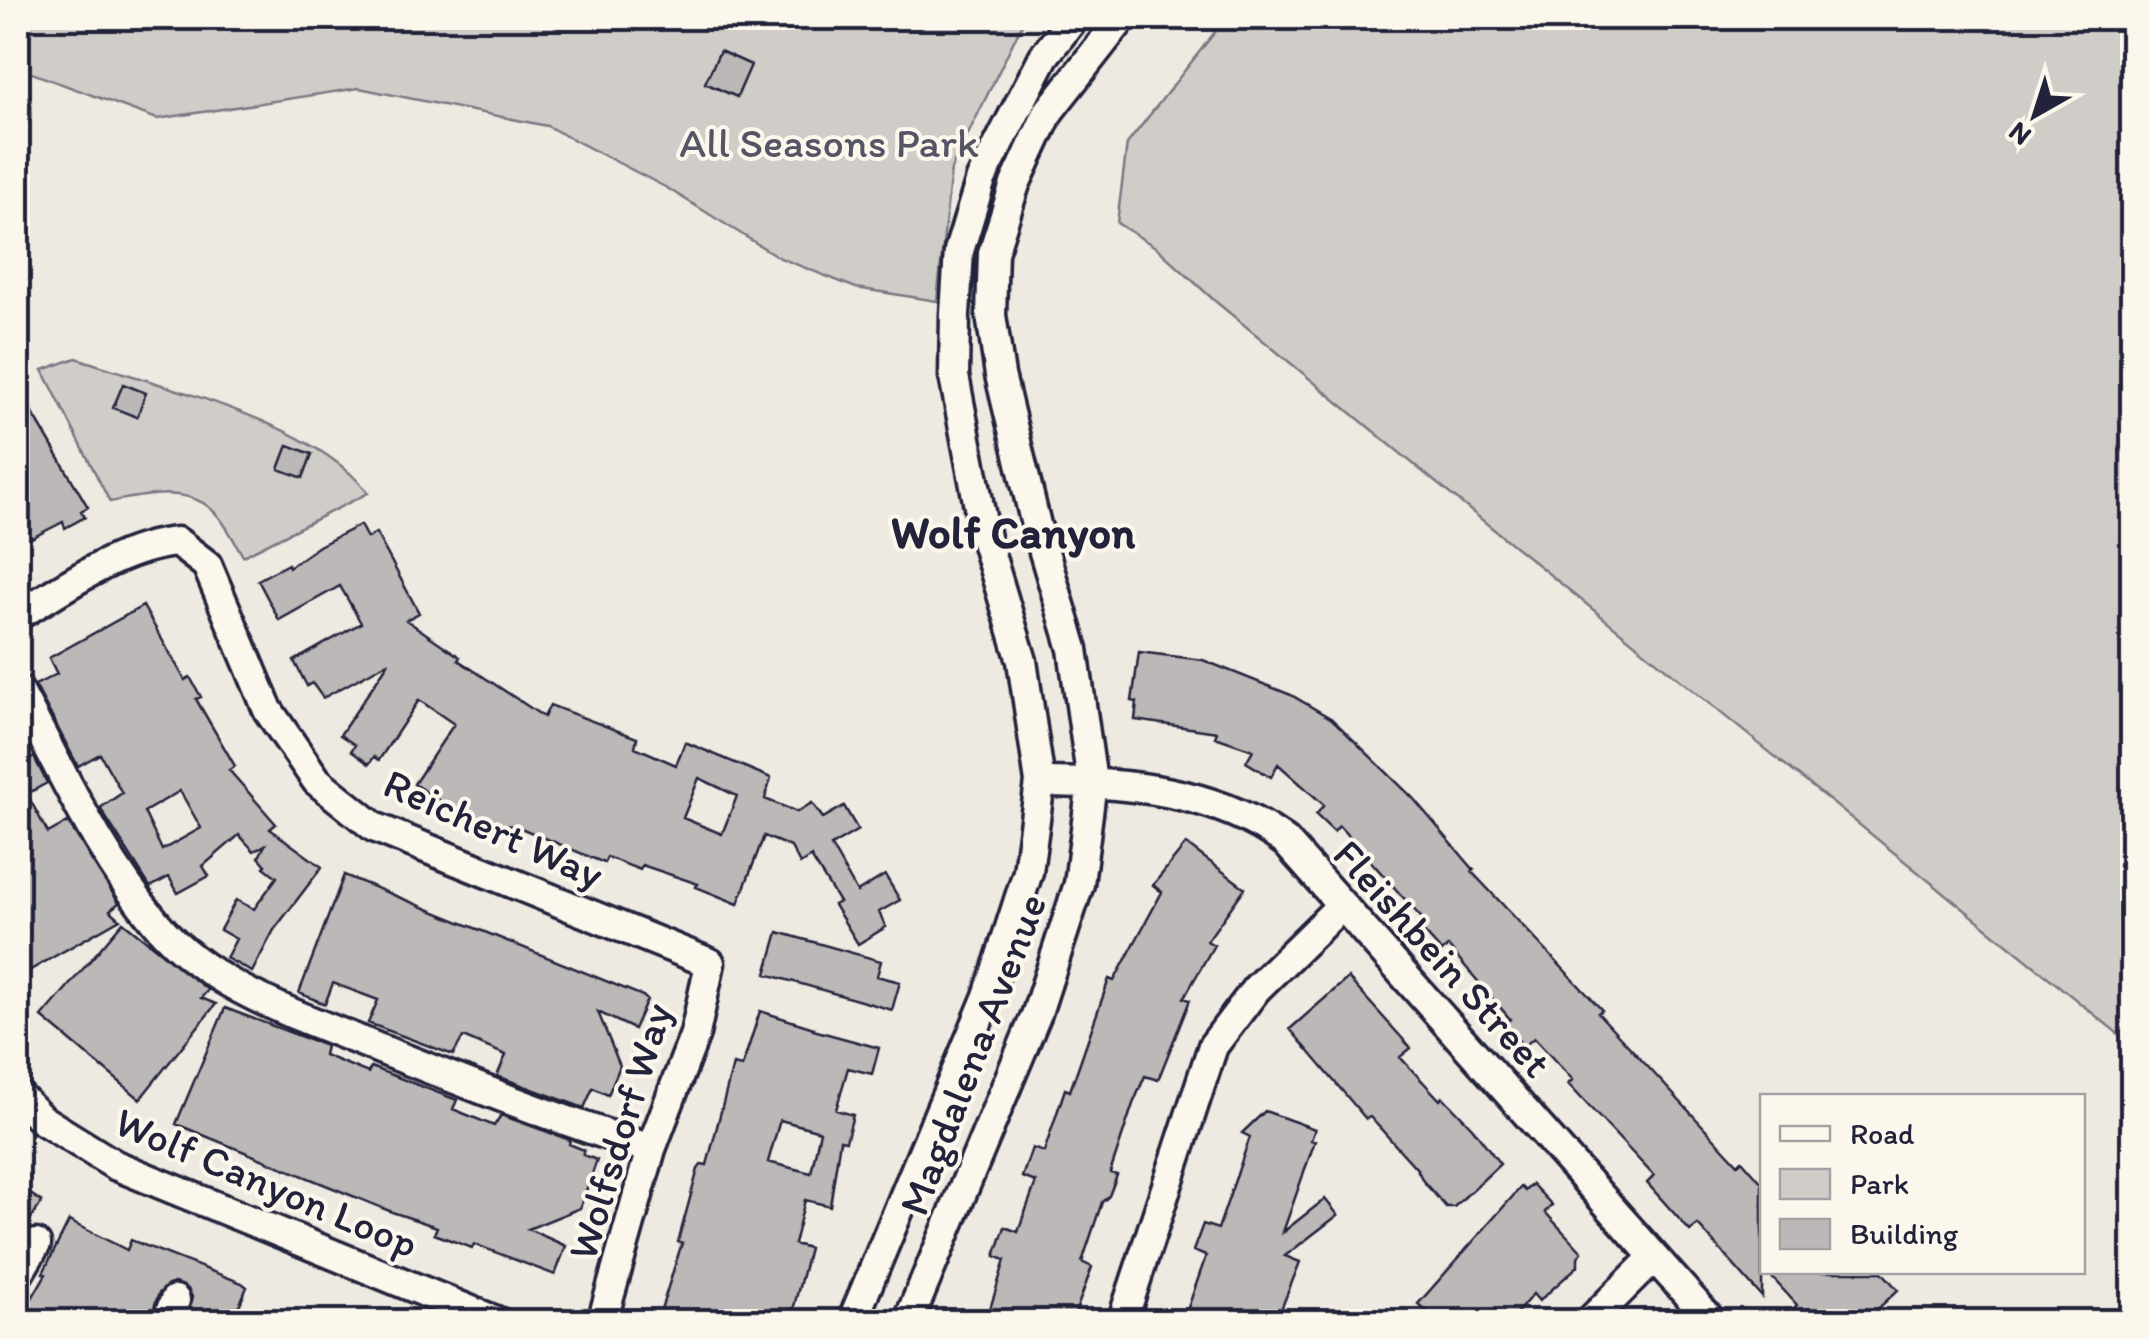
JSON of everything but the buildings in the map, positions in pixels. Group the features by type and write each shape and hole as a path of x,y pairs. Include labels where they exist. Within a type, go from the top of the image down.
{"street":[{"name":"Magdalena Avenue","path":"852,1322 988,996 1028,872 1040,782 1022,661 985,538 954,376 955,314 959,251 981,178 1044,56 1074,18"},
{"name":"Magdalena Avenue","path":"908,1322 1037,1014 1078,884 1092,782 1072,650 1000,375 990,315 993,253 1015,184 1048,110 1122,18"},
{"name":"Reichert Way","path":"18,615 128,553 148,545 177,542 208,565 268,710 317,781 374,828 710,962"},
{"path":"18,690 112,862 158,925 192,959 231,984 295,1014 545,1115 650,1149"},
{"name":"Fleishbein Street","path":"1040,782 1092,782 1193,797 1259,821 1286,842 1712,1322"},
{"path":"1122,1322 1213,1046 1256,989 1342,905"},
{"name":"Wolfsdorf Way","path":"602,1322 650,1149 695,1034 710,962"},
{"name":"Wolf Canyon Loop","path":"18,1095 41,1119 114,1165 498,1322"},
{"path":"18,1274 36,1244"},
{"path":"1589,1322 1654,1257"}],"green space":[{"name":"All Seasons Park","path":"18,18 1025,18 951,169 937,301 856,288 780,258 667,188 547,126 359,88 157,119 18,68"},
{"path":"1226,18 2132,18 2132,1045 1450,494 1215,301 1157,248 1117,223 1127,144"},
{"path":"76,358 191,394 275,426 344,468 368,493 243,556 211,509 188,497 162,494 110,502 43,370"}],"district":[{"name":"Wolf Canyon","path":"1013,532"}]}
